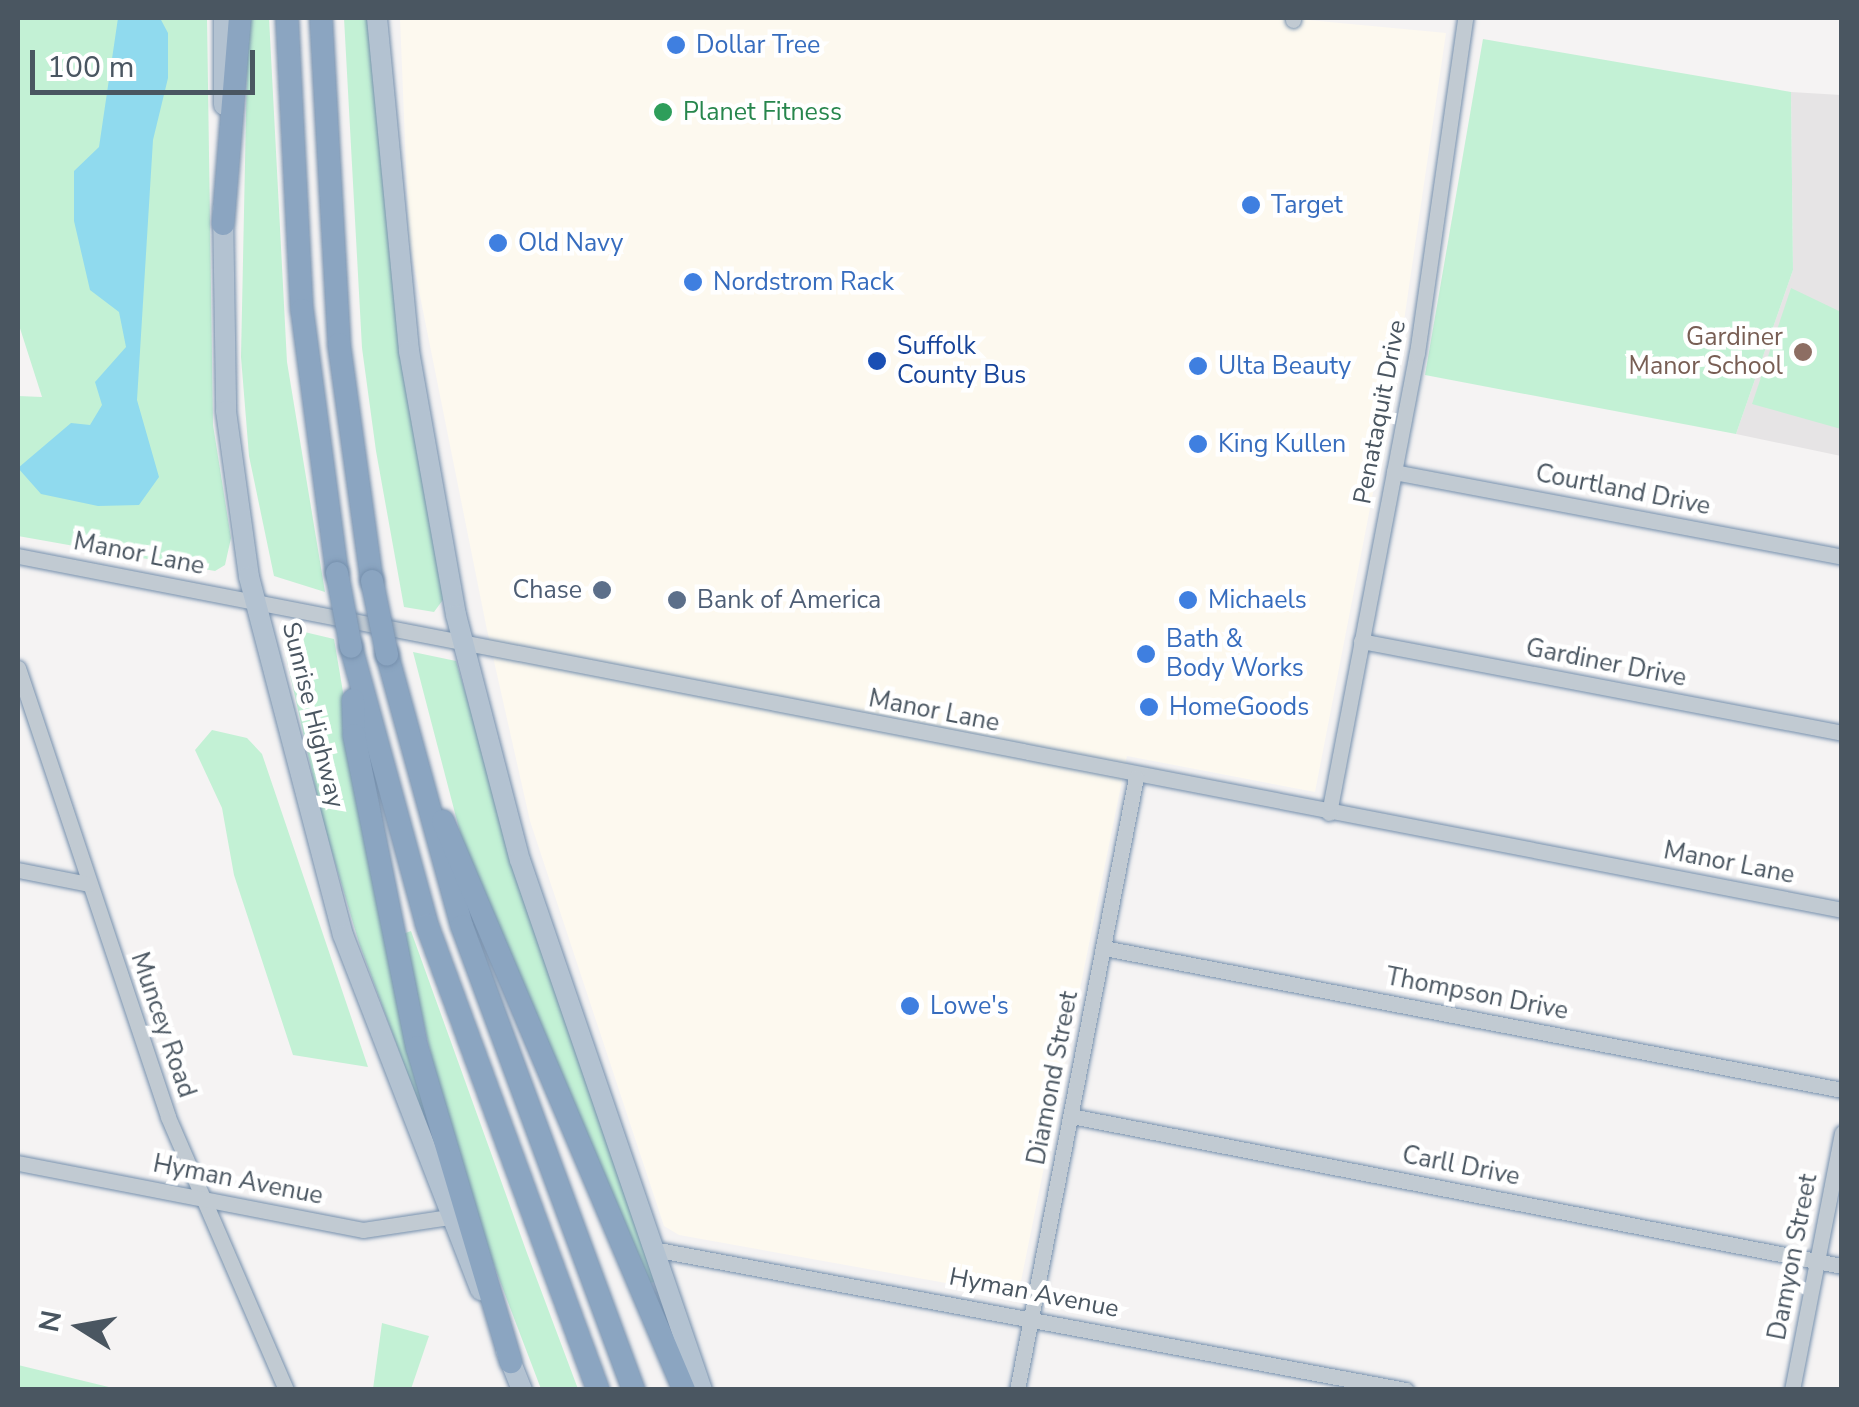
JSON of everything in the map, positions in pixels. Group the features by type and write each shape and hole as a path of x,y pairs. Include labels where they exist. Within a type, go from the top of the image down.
{"highway":[{"path":"224,224 240,18"},
{"name":"Sunrise Highway","path":"287,18 302,310 337,573 352,647 422,912 598,1390"},
{"path":"321,18 338,344 372,581 387,654 406,735 462,926 634,1390"},
{"path":"352,647 354,735 413,1029 511,1362"},
{"path":"406,735 684,1390"}],"main road":[{"name":"Sunrise Highway","path":"224,18 227,424 256,604 343,936 449,1217 522,1390"},
{"path":"377,18 412,368 464,645 525,874 702,1390"}],"street":[{"name":"Penataquit Drive","path":"1328,812 1394,472 1465,18"},
{"name":"Courtland Drive","path":"1394,472 1842,557"},
{"name":"Manor Lane","path":"18,556 1136,777 1842,910"},
{"name":"Gardiner Drive","path":"1362,641 1842,734"},
{"name":"Muncey Road","path":"18,668 89,884 201,1198 286,1390"},
{"name":"Diamond Street","path":"1017,1390 1136,777"},
{"path":"18,870 89,884"},
{"name":"Thompson Drive","path":"1104,948 1842,1090"},
{"name":"Carll Drive","path":"1071,1116 1842,1266"},
{"name":"Damyon Street","path":"1792,1390 1842,1134"},
{"name":"Hyman Avenue","path":"18,1162 363,1230 449,1217"},
{"name":"Hyman Avenue","path":"653,1248 1406,1390"}],"shaded area":[{"path":"400,18 1287,18 1446,33 1397,369 1315,792 1127,756 1018,1296 679,1235 664,1226 530,821 487,630 409,241"},
{"name":"Gardiner Manor School","path":"1791,92 1841,95 1841,456 1736,434 1793,270"}],"green space":[{"path":"18,18 207,18 213,425 231,538 225,565 215,571 18,536 18,396 42,397 18,322"},
{"path":"248,18 269,18 287,362 325,592 274,576 249,456 241,357"},
{"path":"344,18 370,18 402,347 445,597 434,612 404,607 376,451 362,348"},
{"path":"1483,39 1791,92 1793,270 1736,434 1425,375"},
{"path":"1791,288 1841,312 1841,429 1752,404"},
{"path":"296,630 334,639 365,822 441,1164 359,943 323,822 283,643"},
{"path":"413,652 456,661 539,940 658,1281 650,1283 468,863"},
{"path":"212,730 247,738 262,754 368,1067 293,1055 234,875 222,808 195,750"},
{"path":"411,931 578,1389 541,1389 487,1247 435,1072 403,934"},
{"path":"382,1323 429,1336 411,1389 373,1389"},
{"path":"18,1365 117,1389 18,1389"}],"water":[{"path":"118,18 160,18 168,33 168,78 153,140 137,400 159,477 139,505 98,506 41,494 18,468 71,423 90,425 102,405 95,382 126,347 119,312 90,290 74,221 74,171 99,147"}],"place":[{"name":"Dollar Tree","path":"676,45"},
{"name":"Planet Fitness","path":"663,112"},
{"name":"Target","path":"1251,205"},
{"name":"Old Navy","path":"498,243"},
{"name":"Nordstrom Rack","path":"693,282"},
{"name":"Gardiner Manor School","path":"1803,352"},
{"name":"Suffolk County Bus","path":"877,361"},
{"name":"Ulta Beauty","path":"1198,366"},
{"name":"King Kullen","path":"1198,444"},
{"name":"Chase","path":"602,590"},
{"name":"Bank of America","path":"677,600"},
{"name":"Michaels","path":"1188,600"},
{"name":"Bath & Body Works","path":"1146,654"},
{"name":"HomeGoods","path":"1149,707"},
{"name":"Lowe's","path":"910,1006"}]}
